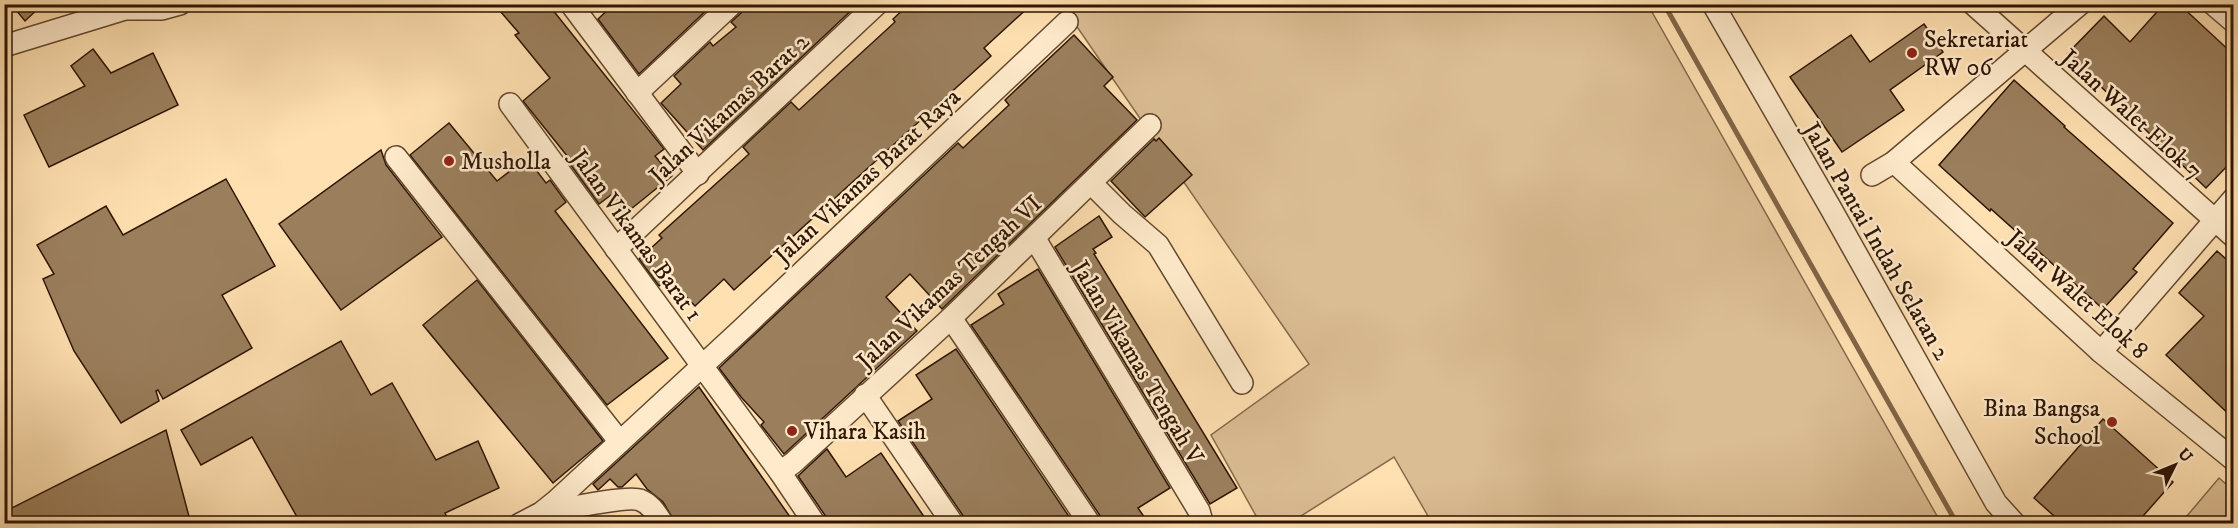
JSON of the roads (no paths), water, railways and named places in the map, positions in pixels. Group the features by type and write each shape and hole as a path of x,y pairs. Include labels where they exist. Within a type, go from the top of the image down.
{"street":[{"path":"4,46 123,7 162,9 180,4"},
{"path":"637,93 732,4"},
{"name":"Jalan Vikamas Barat 2","path":"615,249 698,174 877,4"},
{"name":"Jalan Pantai Indah Selatan 2","path":"1713,4 1830,207 1998,513 2015,524"},
{"name":"Jalan Walet Elok 7","path":"1973,4 2044,70 2234,237"},
{"path":"1872,175 1894,162 2080,4"},
{"path":"2213,4 2234,22"},
{"path":"581,8 637,93 698,174"},
{"name":"Jalan Vikamas Barat Raya","path":"541,513 702,366 1067,22"},
{"name":"Jalan Vikamas Barat 1","path":"510,104 780,472 815,524"},
{"name":"Jalan Vikamas Tengah VI","path":"780,472 793,463 951,318 1150,125"},
{"path":"396,157 620,442"},
{"name":"Jalan Walet Elok 8","path":"1894,162 2101,352 2234,460"},
{"path":"1091,183 1158,245 1242,383"},
{"path":"2101,352 2234,198"},
{"name":"Jalan Vikamas Tengah V","path":"1035,238 1198,517"},
{"path":"951,318 1090,524"},
{"path":"865,395 953,524"},
{"path":"520,524 541,513 608,502 640,500 653,509 663,524"}],"waterway":[{"path":"1664,4 1957,524"}],"place":[{"name":"Sekretariat RW 06","path":"1912,53"},
{"name":"Musholla","path":"449,161"},
{"name":"Bina Bangsa School","path":"2112,422"},
{"name":"Vihara Kasih","path":"792,431"}]}
